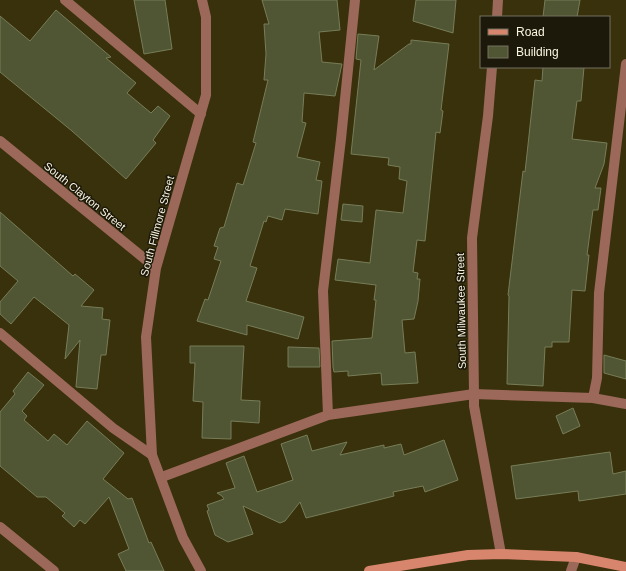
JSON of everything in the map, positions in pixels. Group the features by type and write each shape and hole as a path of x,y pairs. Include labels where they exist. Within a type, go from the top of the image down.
{"street":[{"path":"65,0 201,114"},
{"name":"South Fillmore Street","path":"201,571 183,538 162,477 152,455 146,337 156,268 206,95 206,17 202,0"},
{"path":"328,415 323,291 355,0"},
{"path":"497,16 498,0"},
{"path":"593,398 597,378 599,294 626,64"},
{"name":"South Milwaukee Street","path":"492,68 488,116 472,238 474,406 501,554"},
{"name":"South Clayton Street","path":"0,142 156,268"},
{"path":"0,333 113,428 152,455"},
{"path":"162,477 328,415 474,394 593,398 626,404"},
{"path":"0,527 54,571"},
{"path":"373,570 468,555 501,554 576,557 626,567"},
{"path":"571,571 576,557"}],"building":[{"path":"134,0 165,0 172,49 144,54"},
{"path":"262,0 337,0 340,30 319,32 322,62 342,64 335,96 304,93 302,122 306,123 297,157 320,162 316,180 322,181 318,214 285,209 282,220 268,216 266,222 264,221 250,266 257,268 246,301 304,317 298,339 247,325 247,335 197,321 205,299 208,300 221,261 214,259 218,247 214,246 220,228 224,227 237,183 243,185 256,143 253,142 268,80 264,80 266,54 264,24 269,24"},
{"path":"416,0 456,0 453,33 413,21"},
{"path":"545,0 580,0 577,16 543,16"},
{"path":"56,10 111,57 106,58 136,83 127,93 151,113 158,106 170,116 153,140 156,143 126,179 72,131 0,72 0,16 30,41"},
{"path":"358,34 379,36 374,70 411,44 411,40 449,44 441,110 443,111 440,133 436,132 425,241 417,240 413,272 418,273 417,279 420,279 418,301 414,319 402,320 405,353 415,352 418,383 382,385 381,373 348,376 348,371 334,372 333,367 332,341 372,338 376,300 374,300 376,285 335,280 338,259 370,263 376,210 403,213 407,181 399,179 400,167 388,165 389,158 351,154 361,60 356,59"},
{"path":"543,68 584,68 581,101 577,101 572,139 607,143 604,164 595,188 601,188 598,210 593,210 587,255 589,255 585,291 572,290 569,342 552,342 552,347 545,347 543,386 507,384 508,295 523,171 525,172 535,80 542,81"},
{"path":"343,204 363,206 362,222 341,220"},
{"path":"0,212 73,276 75,274 94,290 81,306 103,308 102,319 110,320 106,355 101,355 97,389 76,387 80,340 65,359 69,325 34,297 11,324 0,314 0,302 18,281 0,266"},
{"path":"190,346 244,346 241,400 260,401 259,423 231,421 231,439 202,438 203,402 193,401 195,363 190,363"},
{"path":"288,347 319,348 320,367 288,367"},
{"path":"604,355 626,361 626,379 604,373"},
{"path":"28,372 44,385 22,411 27,416 24,420 48,441 54,434 67,445 87,421 124,453 103,479 128,499 132,498 149,543 151,542 164,571 126,571 118,554 129,549 109,497 85,524 80,520 74,527 62,516 65,513 46,497 37,497 0,466 0,412 15,394 13,391"},
{"path":"573,408 580,426 563,434 556,416"},
{"path":"307,435 312,451 347,442 340,455 384,445 384,448 401,444 404,455 444,440 458,480 425,492 423,486 393,492 394,496 306,518 300,502 285,521 280,523 243,506 253,534 228,542 215,535 207,511 209,510 207,505 224,499 217,493 235,488 226,463 244,456 257,492 293,480 281,444"},
{"path":"610,452 613,474 626,471 626,494 579,501 578,491 516,499 511,466"}]}
